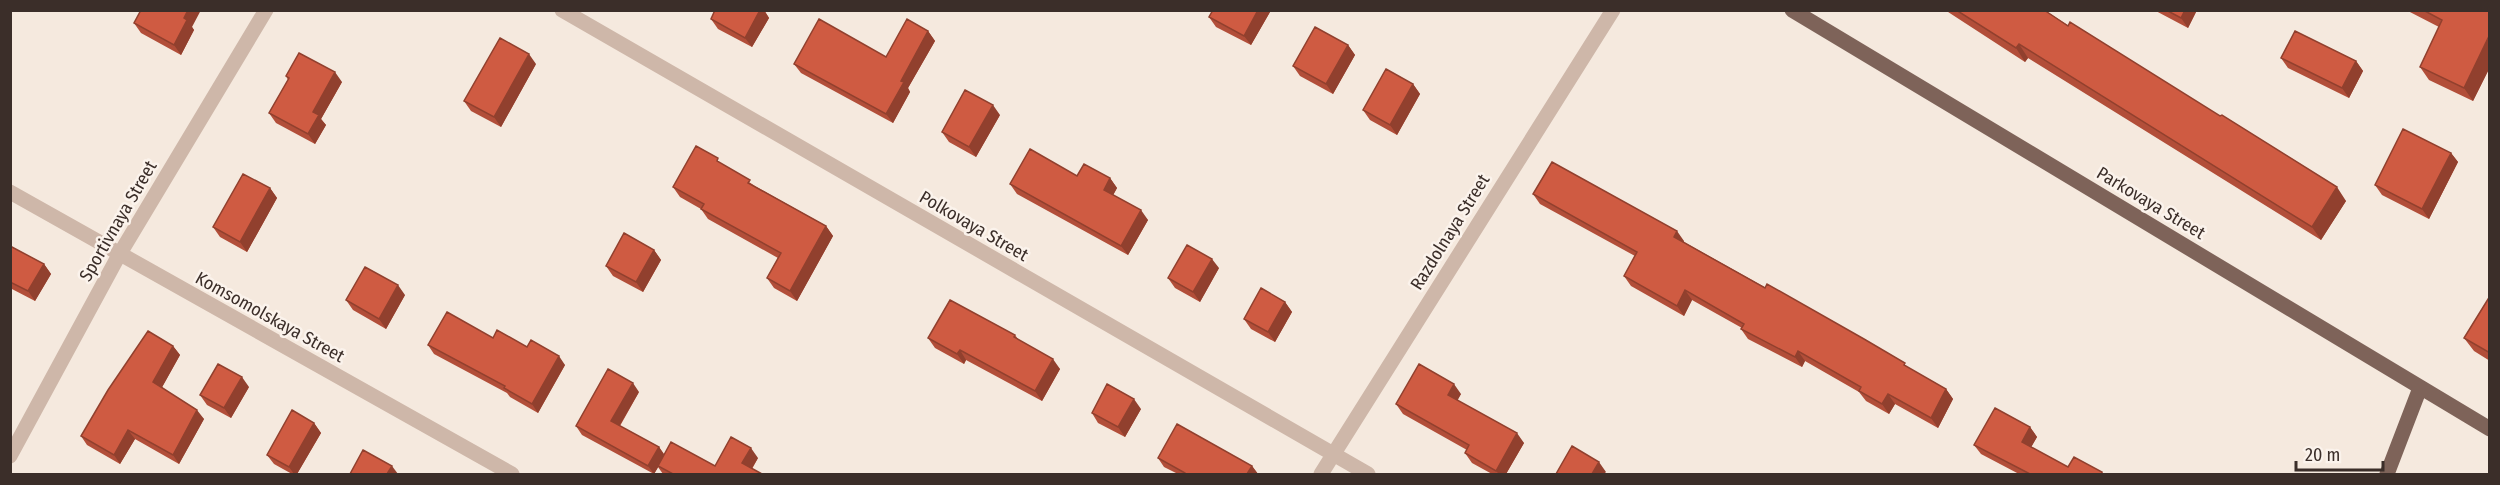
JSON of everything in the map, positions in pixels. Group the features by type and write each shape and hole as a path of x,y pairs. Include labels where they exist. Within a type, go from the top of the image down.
{"main road":[{"name":"Parkovaya Street","path":"1792,10 2490,429"},
{"path":"2387,474 2420,388"}],"street":[{"name":"Sportivnaya Street","path":"10,456 119,255 266,10"},
{"name":"Polkovaya Street","path":"562,10 1368,474"},
{"name":"Razdolnaya Street","path":"1321,474 1613,10"},
{"name":"Komsomolskaya Street","path":"10,192 512,474"}],"building":[{"path":"141,10 188,10 184,18 187,20 174,45 134,23"},
{"path":"715,10 760,10 745,38 711,19"},
{"path":"1213,10 1258,10 1244,36 1209,17"},
{"path":"1956,10 2044,10 2068,26 2070,22 2337,187 2312,227 2019,44 2016,48"},
{"path":"2166,10 2185,10 2181,18"},
{"path":"2423,10 2490,10 2490,34 2464,88 2420,67 2442,20"},
{"path":"819,19 886,57 907,19 928,31 886,114 794,64"},
{"path":"1315,27 1348,45 1326,84 1293,66"},
{"path":"2295,31 2356,61 2342,88 2281,58"},
{"path":"500,38 529,54 494,117 464,101"},
{"path":"299,53 335,72 313,112 319,115 308,134 269,113 289,78 286,76"},
{"path":"1386,69 1413,84 1390,125 1363,110"},
{"path":"965,90 993,105 969,147 942,132"},
{"path":"2403,129 2451,153 2422,209 2375,185"},
{"path":"696,146 750,180 748,183 826,226 790,291 767,278 781,253 701,209 704,204 673,187"},
{"path":"1030,149 1077,176 1084,164 1110,178 1104,190 1141,210 1121,246 1010,184"},
{"path":"1552,162 1677,231 1674,237 1765,288 1767,284 1946,389 1931,418 1888,394 1882,404 1859,391 1861,387 1798,351 1795,357 1741,329 1744,324 1685,290 1677,306 1624,276 1637,252 1533,194"},
{"path":"243,174 270,188 240,242 213,227"},
{"path":"624,233 654,250 636,282 606,266"},
{"path":"1187,245 1212,259 1193,292 1168,278"},
{"path":"10,246 44,264 28,291 10,282"},
{"path":"365,267 398,285 379,319 346,300"},
{"path":"1261,288 1285,302 1268,332 1244,319"},
{"path":"2490,296 2490,353 2464,338"},
{"path":"950,300 1015,335 1014,337 1053,359 1035,391 960,350 957,354 928,338"},
{"path":"447,312 493,338 497,330 527,347 531,340 559,356 532,404 504,388 505,386 428,345"},
{"path":"148,331 173,346 153,382 197,410 173,455 128,430 114,455 81,436 108,390"},
{"path":"218,364 242,377 224,408 200,395"},
{"path":"1419,364 1454,384 1448,395 1517,433 1496,471 1465,453 1469,445 1396,404"},
{"path":"608,369 633,383 611,421 659,447 648,466 576,426"},
{"path":"1107,384 1134,399 1118,427 1092,413"},
{"path":"1995,408 2030,427 2022,442 2068,467 2074,457 2102,472 2101,474 2030,474 1974,445"},
{"path":"292,410 314,423 289,467 267,455"},
{"path":"1177,424 1252,466 1247,474 1185,474 1158,458"},
{"path":"731,437 751,448 742,463 762,474 673,474 658,466 671,442 715,466"},
{"path":"1572,446 1599,462 1592,474 1556,474"},
{"path":"363,450 392,466 387,474 350,474"}]}
